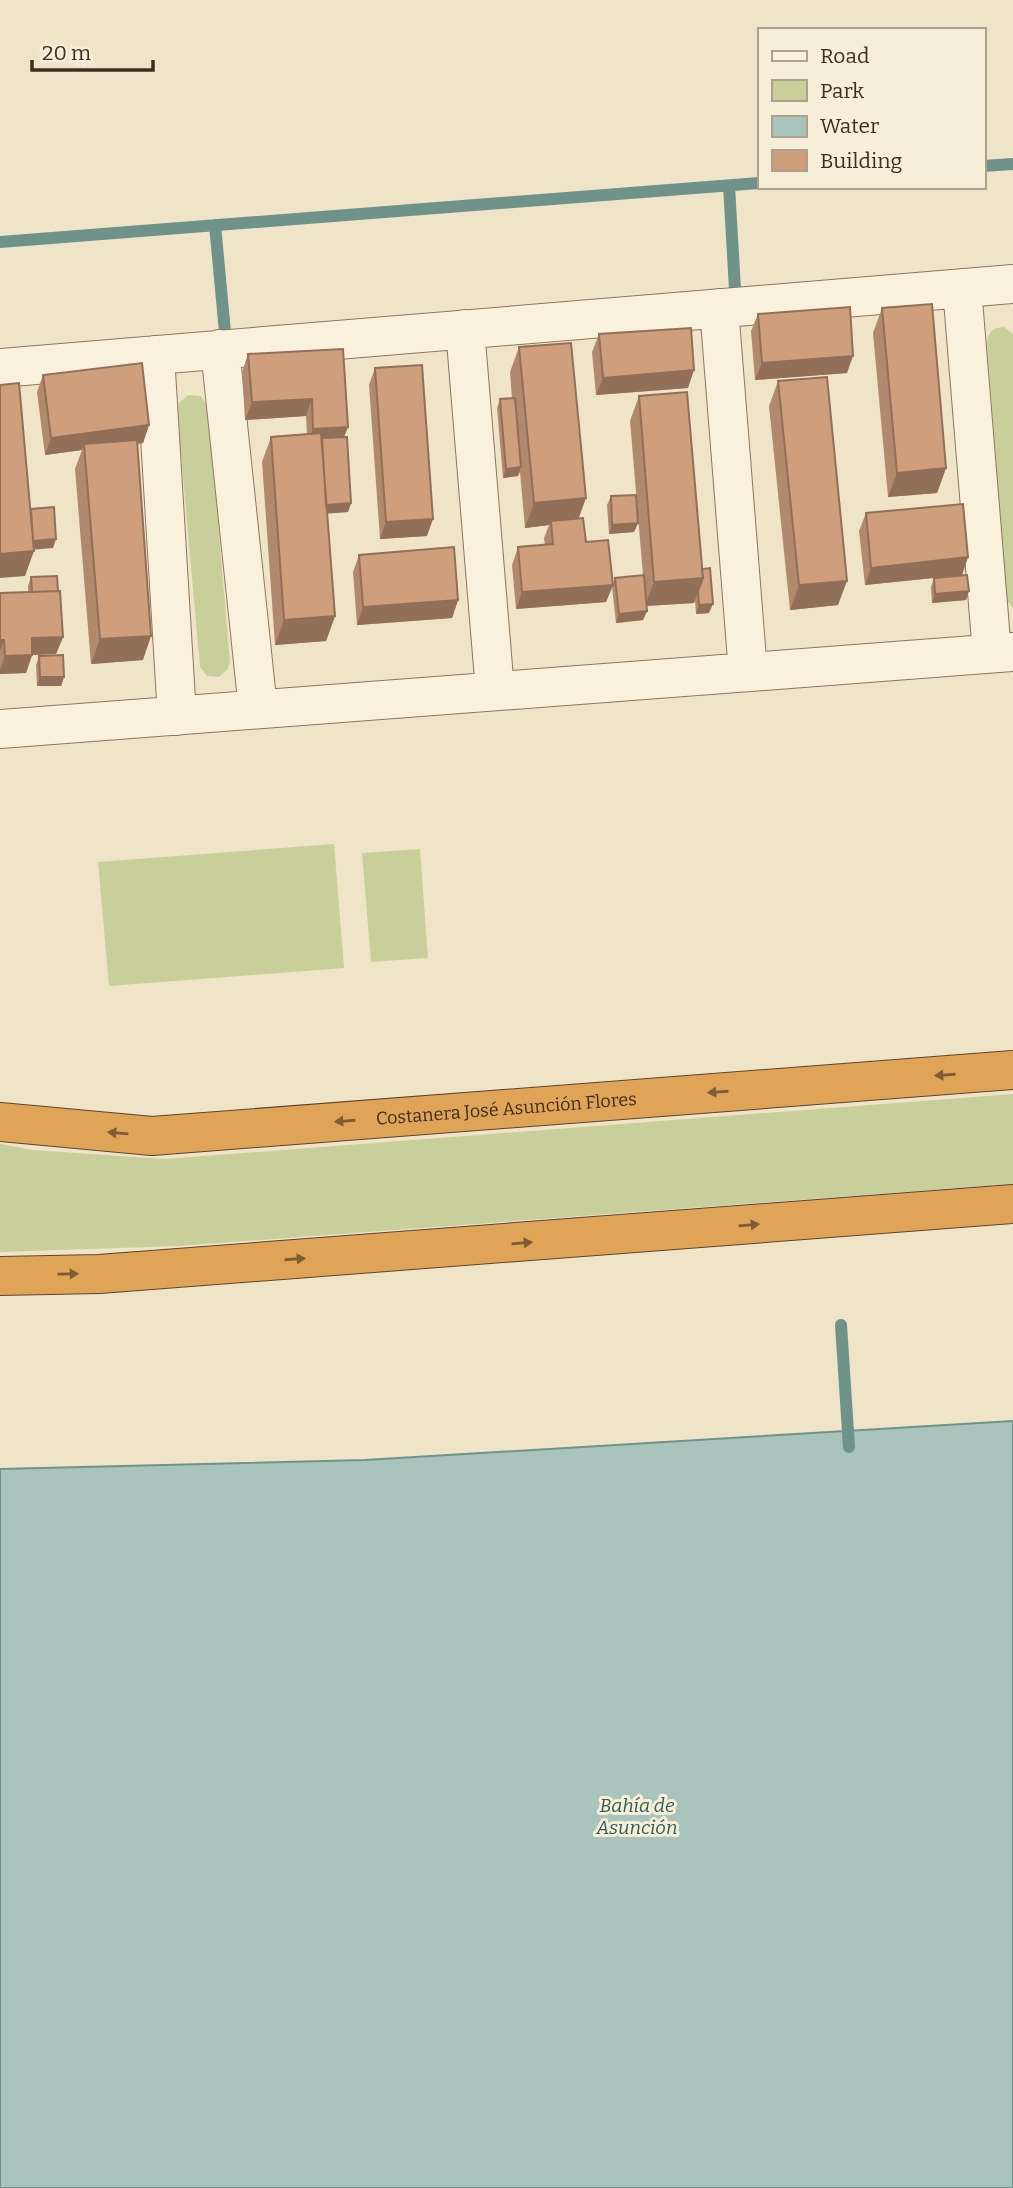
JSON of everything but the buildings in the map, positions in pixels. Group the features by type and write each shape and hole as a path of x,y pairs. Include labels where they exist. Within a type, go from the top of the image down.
{"highway":[{"name":"Costanera José Asunción Flores","path":"0,1122 152,1136 1013,1070"},
{"path":"0,1276 99,1274 1013,1204"}],"street":[{"path":"0,368 1013,284"},
{"path":"0,729 1003,652 962,288"},
{"path":"719,308 748,672"},
{"path":"465,330 495,691"},
{"path":"220,349 258,709"},
{"path":"155,355 177,716"}],"green space":[{"path":"1004,327 1013,334 1013,608 1006,600 987,342 992,331"},
{"path":"188,395 201,396 208,407 230,662 228,669 219,677 207,676 200,667 177,410 179,403"},
{"path":"334,844 344,968 109,986 98,862"},
{"path":"420,849 428,958 371,962 362,853"},
{"path":"1013,1094 1013,1184 179,1246 0,1252 0,1144 33,1150 165,1159"}],"water":[{"name":"Bahía de Asunción","path":"1013,1421 1013,2188 0,2188 0,1469 365,1460"}],"waterway":[{"path":"985,166 1013,164"},
{"path":"0,242 758,183"},
{"path":"729,186 735,289"},
{"path":"215,225 225,332"},
{"path":"841,1325 849,1447"}]}
